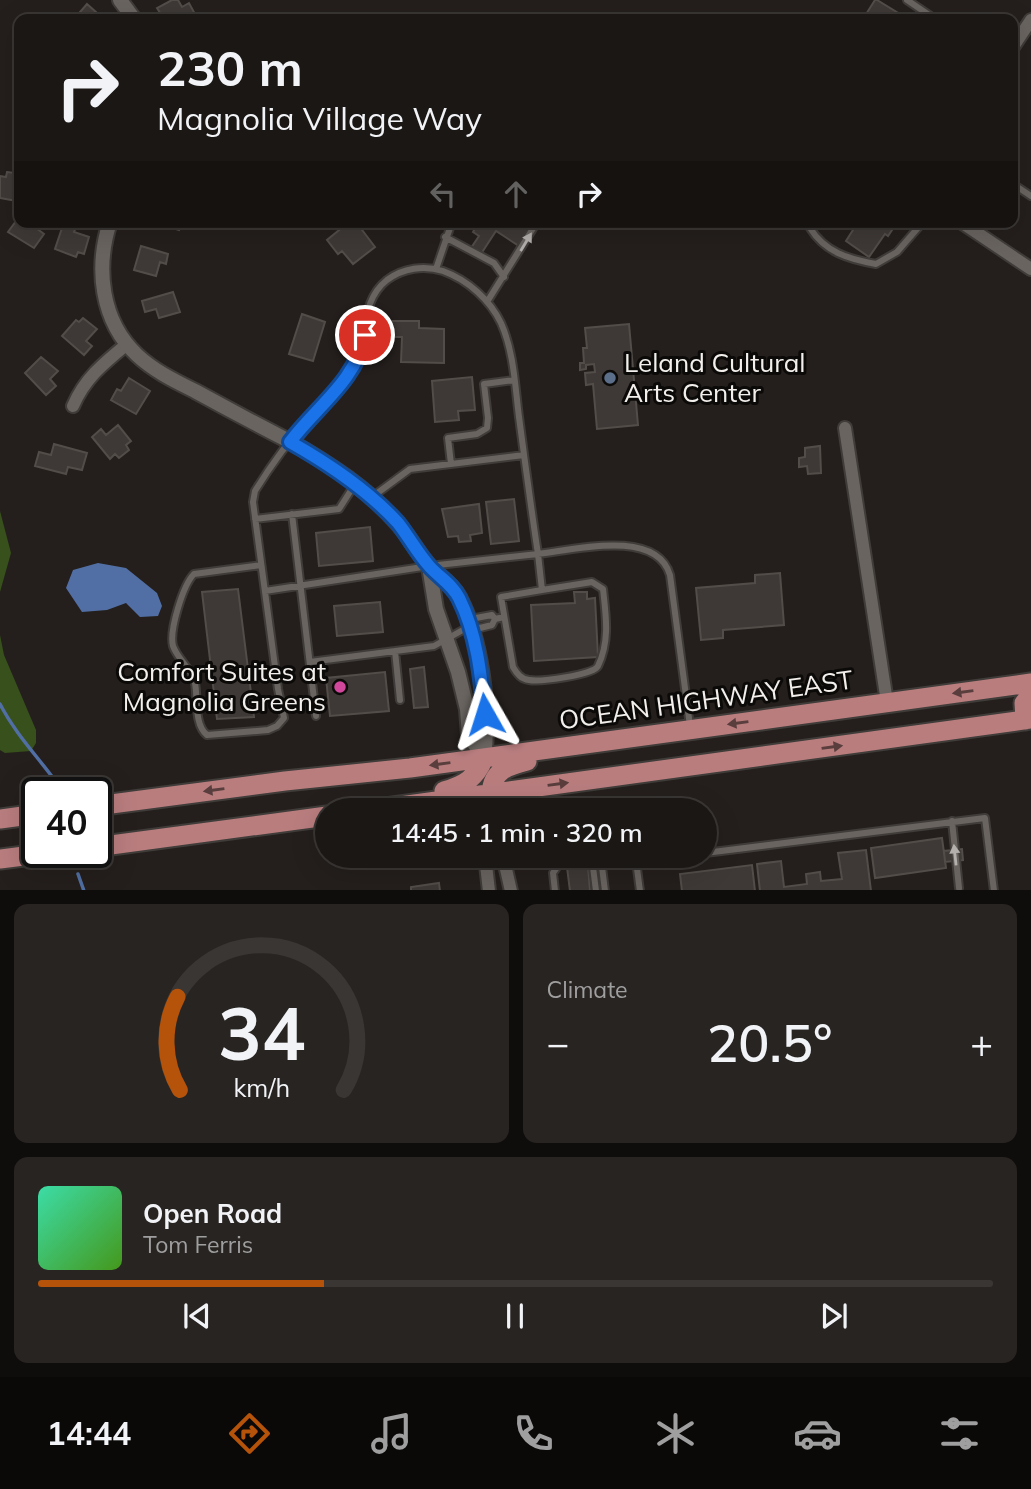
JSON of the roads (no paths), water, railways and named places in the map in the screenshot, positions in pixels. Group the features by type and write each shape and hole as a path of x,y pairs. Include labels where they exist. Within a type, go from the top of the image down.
{"highway":[{"name":"OCEAN HIGHWAY EAST","path":"112,804 484,758 1031,683"},
{"path":"908,736 981,717 989,710 991,688"},
{"path":"534,798 908,736 1028,720 1024,704 1031,695"},
{"path":"492,798 494,777 507,767 596,742"},
{"path":"418,798 465,785 481,768 484,758"},
{"path":"0,819 21,816"},
{"path":"112,845 315,818"},
{"path":"0,859 21,856"}],"street":[{"path":"1018,40 1031,20"},
{"path":"108,228 104,245 102,281 110,313 127,344 148,365 290,442 355,484 398,524 429,566 453,588 470,626 480,670 487,736 484,758"},
{"path":"970,228 1031,269"},
{"path":"72,406 83,384 96,369 127,344"},
{"path":"845,428 887,702"},
{"path":"429,566 436,609 449,640 467,709 469,736 484,758"},
{"path":"486,868 489,890"},
{"path":"506,868 511,890"}],"lane":[{"path":"907,0 927,14"},
{"path":"436,269 449,228"},
{"path":"487,302 533,228"},
{"path":"810,228 819,243 853,260 876,264 897,252 918,228"},
{"path":"445,237 494,263 504,277"},
{"path":"261,565 194,575 185,588 173,631 173,644 194,679 200,727 206,735 268,730 277,726 284,718 255,519 255,491 310,416 337,391 351,373 363,345 368,307 380,287 405,270 436,269 466,283 487,302 505,333 514,380 542,590"},
{"path":"451,464 448,438 477,434 486,428 488,418 484,384 514,380"},
{"path":"371,497 410,469 524,455"},
{"path":"255,519 339,509 355,484"},
{"path":"292,514 316,716"},
{"path":"265,591 429,566 630,544 663,561 670,576 690,729"},
{"path":"592,582 603,590 607,633 596,671 531,681 523,678 513,667 501,597 542,590 592,582"},
{"path":"310,662 434,646 449,640 477,618 492,615 495,619 504,617"},
{"path":"395,651 400,700"},
{"path":"717,851 985,818 994,890"},
{"path":"952,821 959,888"},
{"path":"555,890 553,873 556,868"},
{"path":"593,868 596,890"},
{"path":"602,868 605,890"},
{"path":"637,868 640,890"}],"water":[{"path":"98,563 126,568 157,593 162,606 158,616 140,617 126,603 107,610 82,612 66,588 73,570"}],"waterway":[{"path":"0,704 52,777"},
{"path":"78,874 84,890"}],"place":[{"name":"Leland Cultural Arts Center","path":"610,378"},
{"name":"Comfort Suites at Magnolia Greens","path":"340,687"}]}
